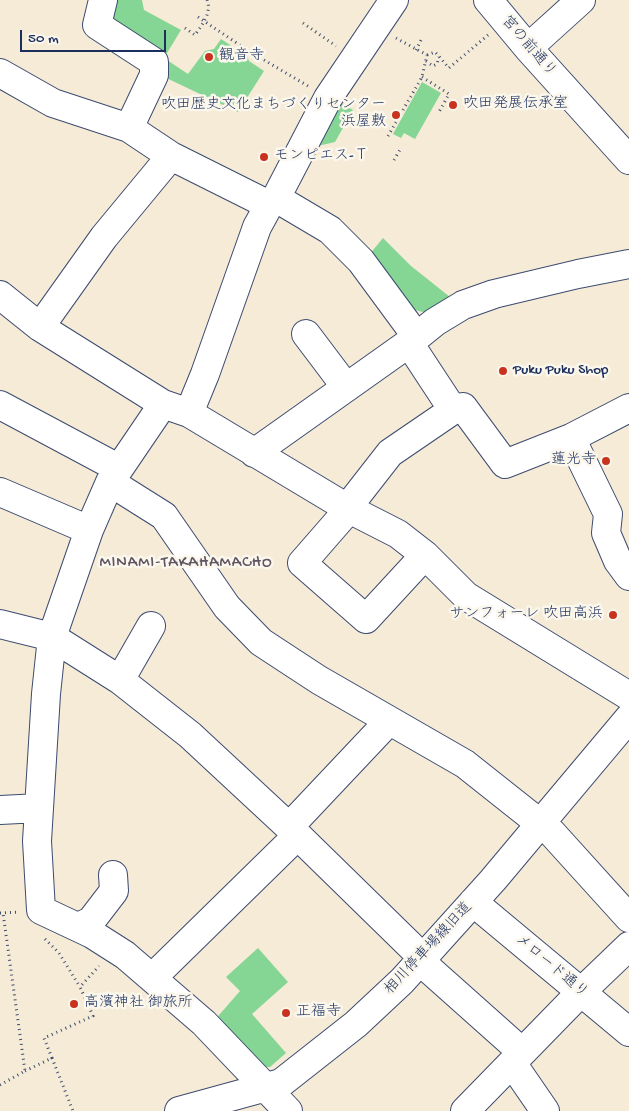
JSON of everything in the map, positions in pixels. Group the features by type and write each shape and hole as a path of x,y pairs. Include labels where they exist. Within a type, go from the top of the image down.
{"street":[{"path":"103,0 97,25 154,62 154,75 129,128"},
{"path":"189,413 205,374 257,227 328,98 394,0"},
{"name":"宮の前通り","path":"488,0 528,48 629,160"},
{"path":"528,48 581,0"},
{"path":"0,73 53,103 129,128 171,156 272,201 330,230 361,261 413,340 453,410"},
{"path":"40,326 104,237 171,156"},
{"path":"254,453 413,340 435,322 463,305 494,294 629,264"},
{"path":"0,295 40,326 162,404 189,413 349,509 398,534 425,555 466,596 629,696"},
{"path":"306,334 346,387"},
{"path":"162,404 114,475 89,530 52,637 46,694 37,842 41,910 78,927 114,948 152,978 204,1022 288,1111"},
{"path":"0,405 114,475 164,516 227,607 261,642 319,680 465,764 527,816 541,824 629,918"},
{"path":"425,555 366,619 302,563 349,509 351,503 390,452 453,410 463,407 505,464 571,438 629,408"},
{"path":"571,438 608,514 606,533 618,561 629,576"},
{"path":"0,492 89,530"},
{"path":"0,624 52,637 120,680 190,735 422,957 430,970 517,1058 545,1111"},
{"path":"120,680 151,626"},
{"name":"相川停車場線旧道","path":"179,1111 281,1083 356,1024 402,981 473,902 629,718"},
{"path":"152,978 293,832 389,721"},
{"path":"0,810 39,808"},
{"path":"78,927 91,921 114,891 112,876"},
{"name":"メロード通り","path":"473,902 629,1032"},
{"path":"465,1111 581,992 629,946"}],"path":[{"path":"185,28 194,35 204,21 210,7 208,0"},
{"path":"198,17 253,54"},
{"path":"303,23 355,59"},
{"path":"388,136 422,77 427,56 435,52 449,68 492,31"},
{"path":"388,34 427,56"},
{"path":"416,50 422,38"},
{"path":"426,60 432,66 439,61 439,56"},
{"path":"264,60 328,98"},
{"path":"422,77 449,94 439,112"},
{"path":"391,121 395,123"},
{"path":"394,160 401,148"},
{"path":"41,910 45,939 59,952 80,987 93,1016 44,1038 73,1111"},
{"path":"3,913 25,1071"},
{"path":"80,987 114,948"},
{"path":"0,1085 52,1058"}],"green space":[{"path":"108,0 142,0 144,10 181,30 164,58 188,74 205,51 214,49 221,39 247,56 249,61 264,71 238,112 160,75 103,23"},
{"path":"422,82 441,93 415,139 404,133 401,138 393,134"},
{"path":"337,101 353,110 335,142 309,148"},
{"path":"383,238 411,266 450,297 427,313 415,310 369,255"},
{"path":"258,948 288,982 252,1014 286,1053 270,1067 257,1067 213,1022 240,991 226,977"}],"place":[{"name":"観音寺","path":"209,57"},
{"name":"吹田発展伝承室","path":"453,105"},
{"name":"吹田歴史文化まちづくりセンター 浜屋敷","path":"396,115"},
{"name":"モンピエス-Ｔ","path":"264,157"},
{"name":"Puku Puku Shop","path":"503,371"},
{"name":"蓮光寺","path":"606,461"},
{"name":"サンフォーレ 吹田高浜","path":"613,615"},
{"name":"高濱神社 御旅所","path":"74,1004"},
{"name":"正福寺","path":"286,1013"}],"district":[{"name":"MINAMI-TAKAHAMACHO","path":"186,564"}]}
